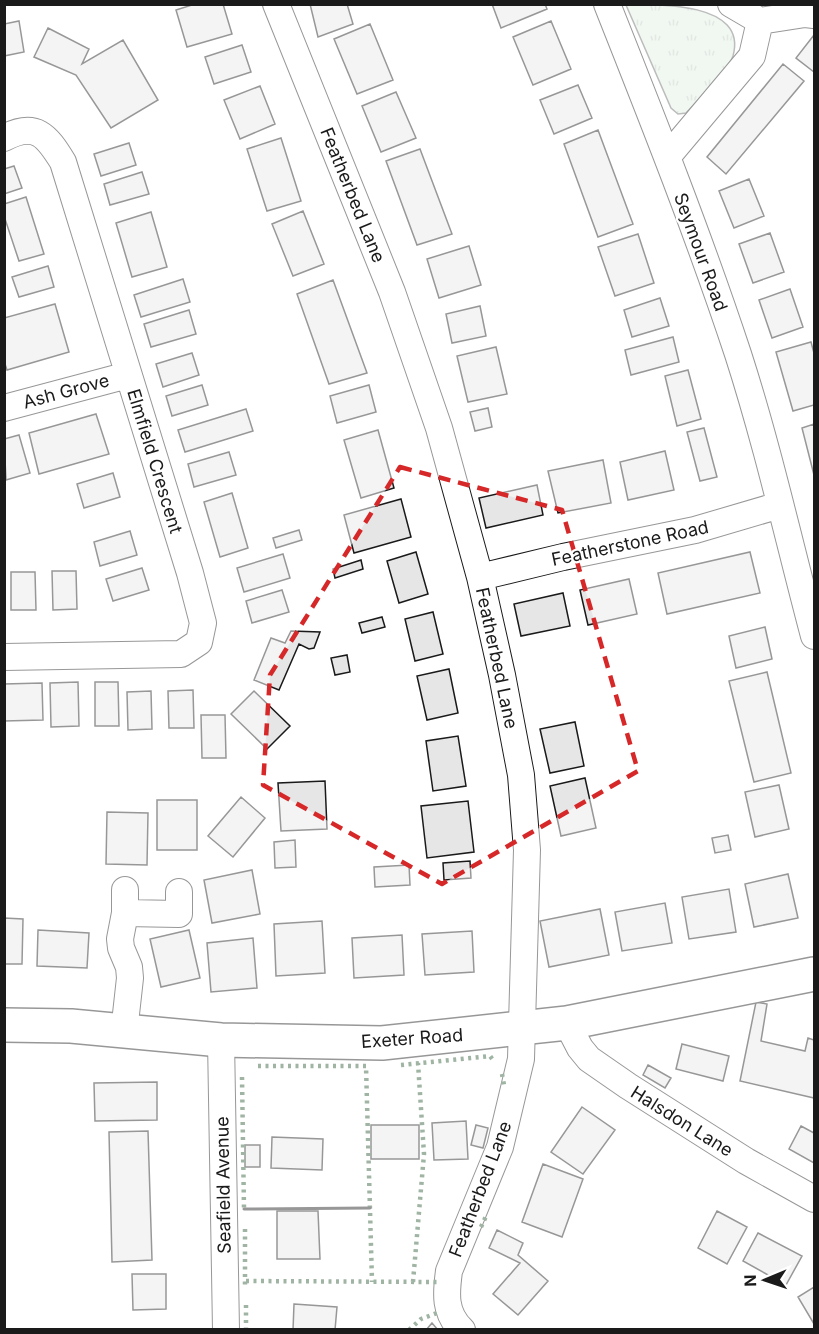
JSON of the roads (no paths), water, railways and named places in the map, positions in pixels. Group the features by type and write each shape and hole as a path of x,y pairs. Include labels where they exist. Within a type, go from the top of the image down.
{"highway":[{"name":"Exeter Road","path":"4,1025 71,1026 221,1040 382,1043 567,1023 814,974"}],"street":[{"name":"Featherbed Lane","path":"276,4 392,292 439,428 480,577 521,775 527,850 521,1059 500,1147 449,1270 446,1292 448,1311 454,1322 462,1329"},
{"name":"Seymour Road","path":"607,4 668,156 738,355 814,636"},
{"path":"732,4 760,21 805,14 814,15"},
{"path":"668,156 752,56 760,21"},
{"name":"Elmfield Crescent","path":"4,138 14,133 33,131 50,140 63,162 203,623 200,642 181,654 4,657"},
{"name":"Ash Grove","path":"4,408 128,375"},
{"name":"Featherstone Road","path":"480,577 563,557 695,530 780,505"},
{"path":"124,1032 130,978 120,939 125,902 179,914 179,892"},
{"name":"Halsdon Lane","path":"567,1023 580,1048 589,1059 746,1161 814,1199"},
{"name":"Seafield Avenue","path":"221,1040 226,1329"}]}
